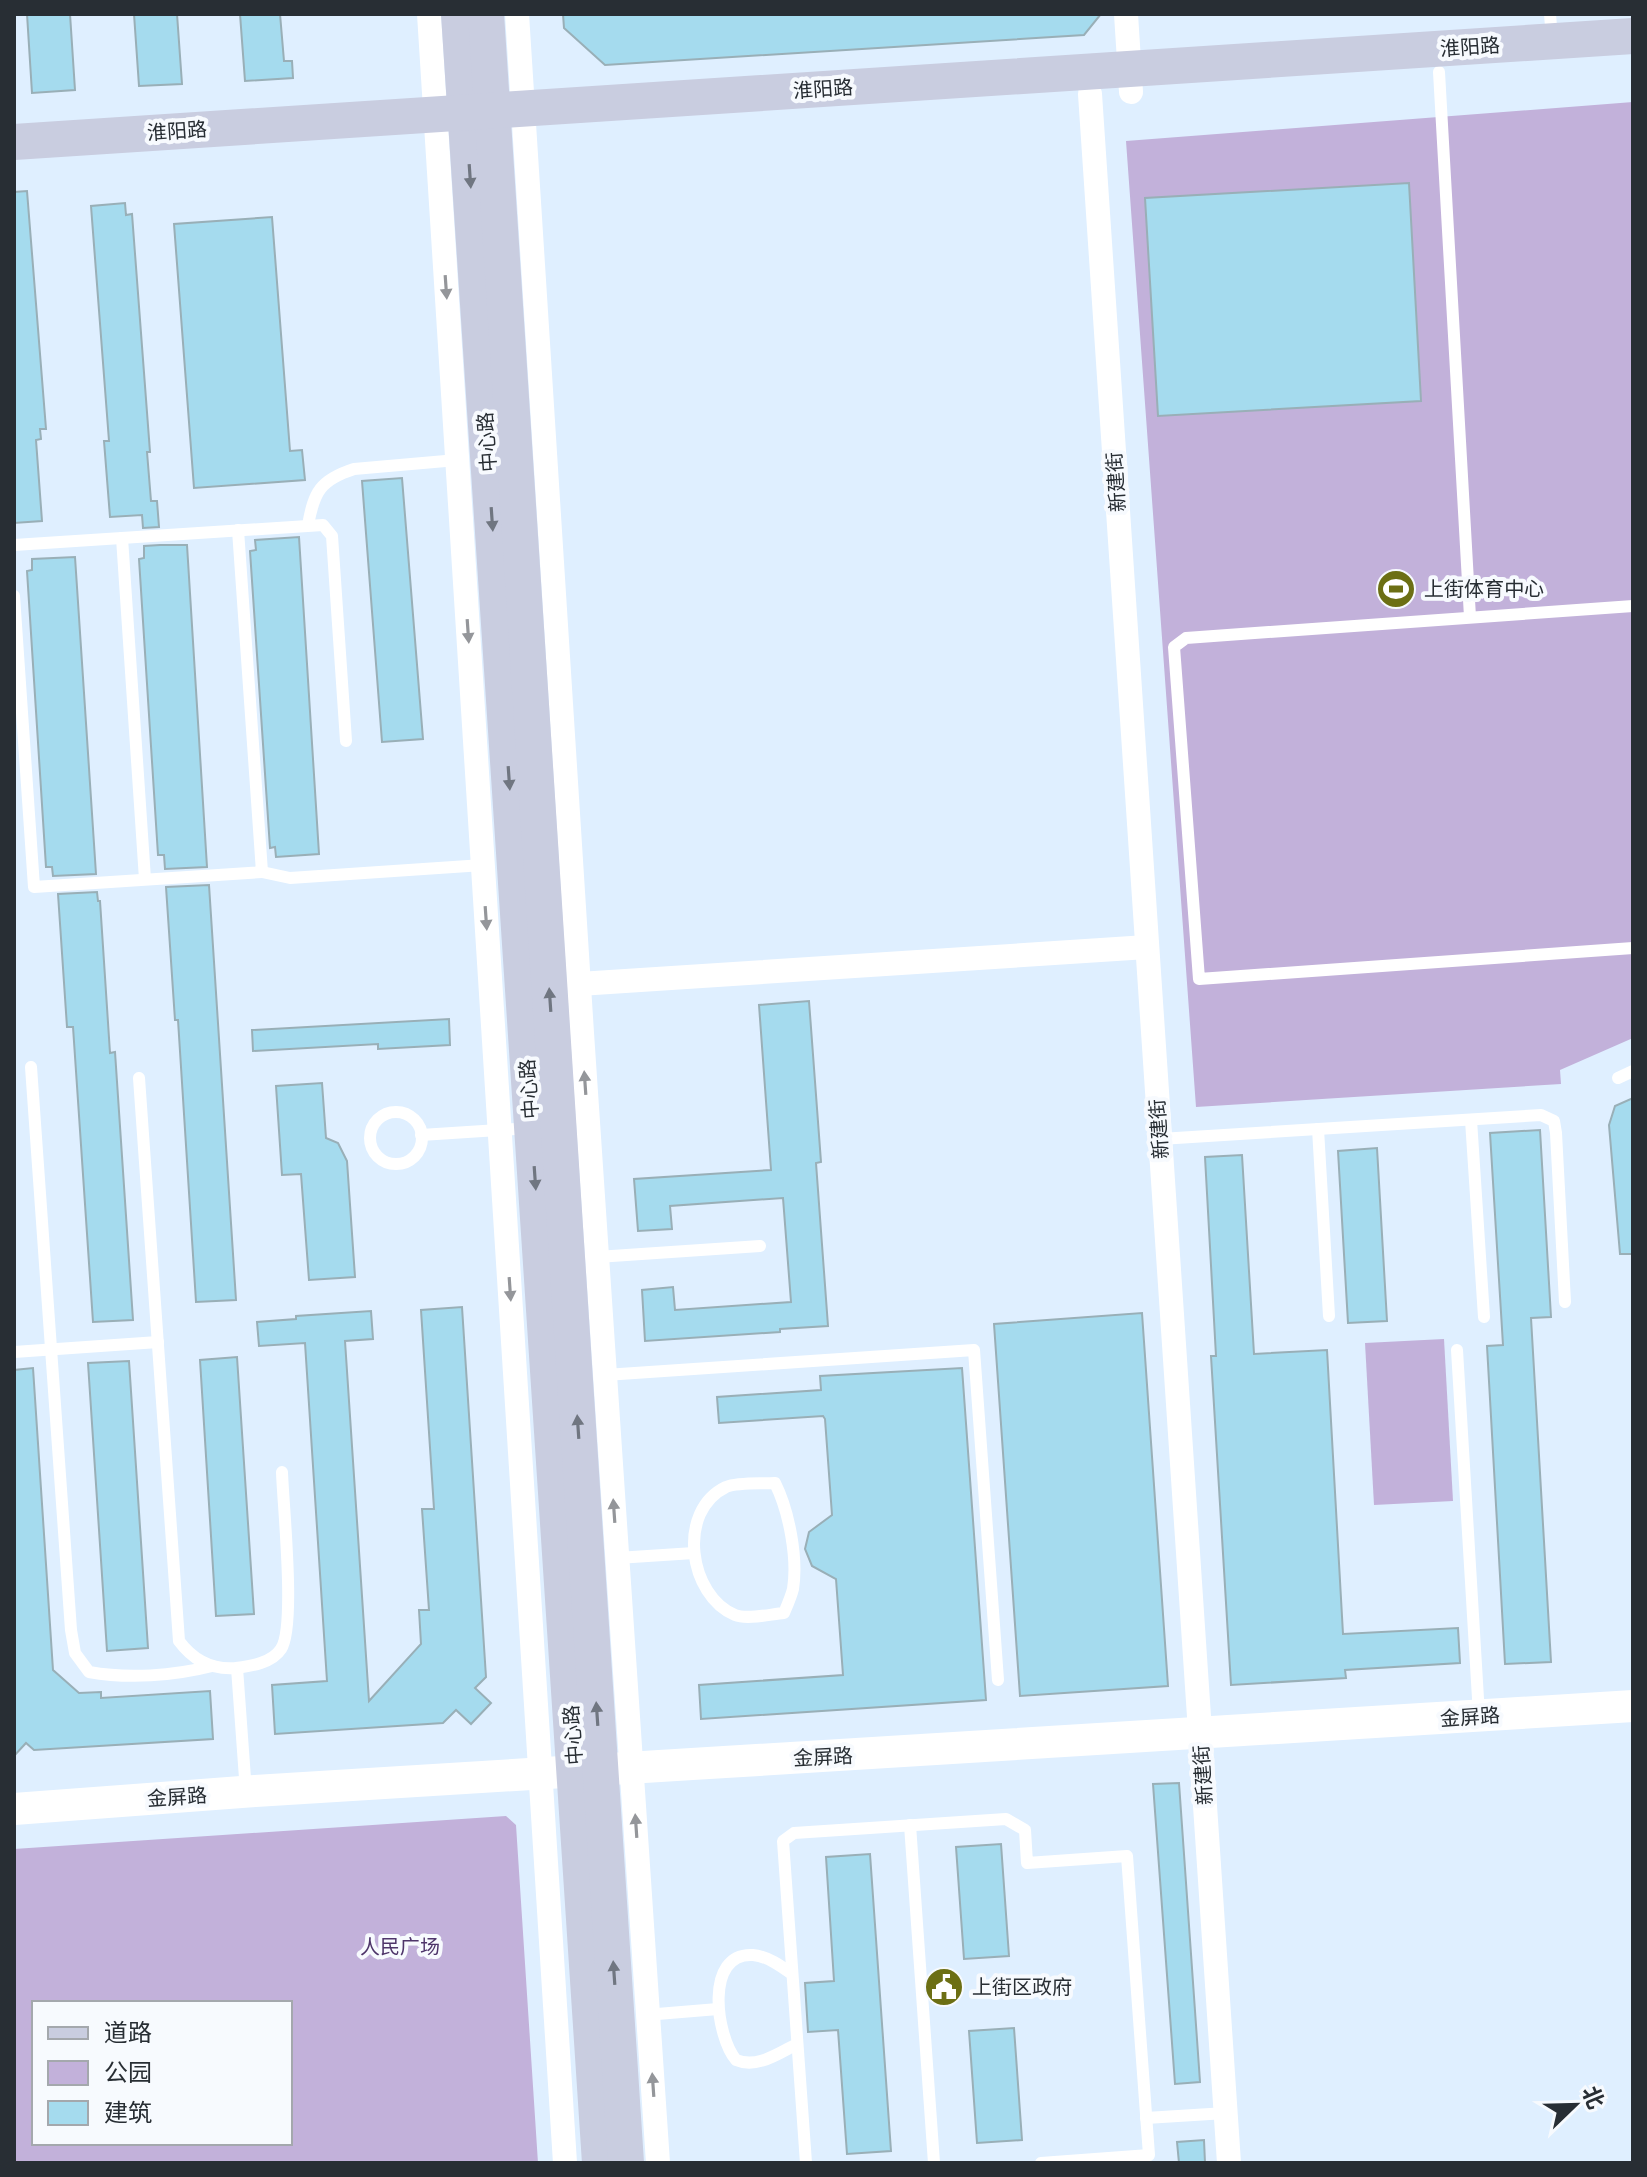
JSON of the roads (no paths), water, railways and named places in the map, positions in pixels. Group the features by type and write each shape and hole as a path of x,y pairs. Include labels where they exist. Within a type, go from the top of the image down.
{"main road":[{"name":"中心路","path":"459,14 480,123 587,1771 600,2163"},
{"name":"中心路","path":"486,14 480,123 516,1129 587,1771 633,2016 626,2163"},
{"name":"淮阳路","path":"14,142 1090,94 1130,80 1551,28 1633,36"},
{"name":"淮阳路","path":"14,165 480,123 1130,80 1439,72 1633,59"}],"street":[{"path":"429,14 480,123 579,984 617,1558 587,1771 565,2163"},
{"path":"516,1129 483,865 457,460 480,123 517,14"},
{"path":"1126,14 1130,80"},
{"name":"新建街","path":"1090,94 1229,2163"},
{"path":"579,984 1147,947"},
{"name":"金屏路","path":"14,1809 1633,1706"},
{"path":"633,2016 658,2163"}],"lane":[{"path":"1439,72 1470,617"},
{"path":"308,525 313,500 320,488 338,474 354,469 457,460"},
{"path":"14,545 323,525 332,536 346,741"},
{"path":"238,530 262,872"},
{"path":"122,538 145,879"},
{"path":"14,596 34,887 262,872 290,878 483,865"},
{"path":"1633,606 1186,638 1174,647 1199,979 1633,948"},
{"path":"31,1067 75,1653 89,1672 114,1676 193,1671 212,1666"},
{"path":"1618,1078 1633,1071"},
{"path":"139,1078 179,1641 197,1660 212,1666 237,1668 260,1663 281,1649 288,1623 282,1472"},
{"path":"390,1112 408,1115 420,1128 421,1135 418,1152 408,1161 398,1164 380,1159 369,1142 374,1123 390,1112"},
{"path":"1160,1139 1541,1115 1554,1121 1565,1302"},
{"path":"1471,1120 1484,1317"},
{"path":"421,1135 516,1129"},
{"path":"1318,1129 1329,1316"},
{"path":"597,1257 760,1246"},
{"path":"14,1352 158,1342"},
{"path":"605,1375 974,1350 998,1680"},
{"path":"1457,1350 1479,1716"},
{"path":"775,1483 786,1504 792,1548 793,1588 784,1613 737,1617 726,1610 716,1602 705,1583 694,1553 692,1541 697,1519 707,1501 728,1486 775,1483"},
{"path":"617,1558 694,1553"},
{"path":"237,1668 246,1792"},
{"path":"806,2163 783,1841 794,1833 1006,1819 1025,1830 1027,1863 1127,1856 1149,2155 1041,2163"},
{"path":"910,1825 934,2163"},
{"path":"792,1974 757,1955 741,1956 723,1977 718,2009 726,2043 736,2060 742,2063 764,2059 797,2044"},
{"path":"633,2016 718,2009"},
{"path":"1146,2118 1226,2113"}],"place":[{"name":"上街体育中心","path":"1396,589"},
{"name":"上街区政府","path":"944,1987"}],"park label":[{"name":"人民广场","path":"400,1947"}]}
